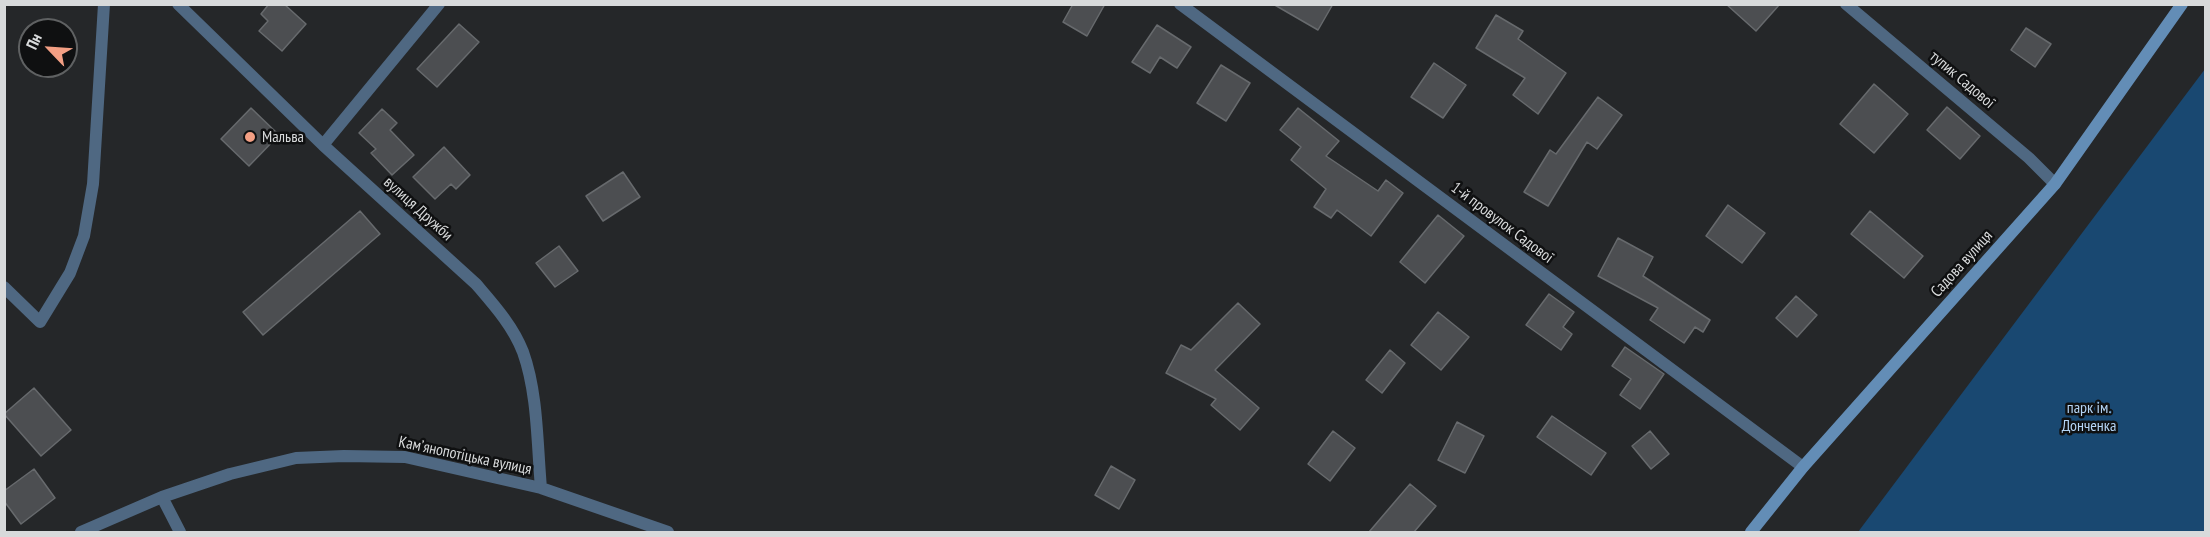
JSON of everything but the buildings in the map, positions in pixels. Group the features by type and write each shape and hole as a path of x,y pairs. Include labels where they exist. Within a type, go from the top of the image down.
{"main road":[{"name":"Садова вулиця","path":"1751,532 1803,467 2055,184 2182,4"}],"street":[{"path":"4,287 40,322 70,273 84,236 93,184 104,4"},
{"name":"вулиця Дружби","path":"178,4 323,145 476,284 511,328 523,351 530,380 541,488"},
{"path":"323,145 439,4"},
{"name":"1-й провулок Садової","path":"1180,4 1803,467"},
{"name":"тупик Садової","path":"1846,4 2029,158 2055,184"},
{"name":"Камʼянопотіцька вулиця","path":"81,532 162,497 230,474 296,458 344,456 405,457 541,488 666,532"},
{"path":"162,497 180,532"}],"green space":[{"name":"парк ім. Донченка","path":"2205,69 2205,532 1858,532"}],"place":[{"name":"Мальва","path":"250,137"}]}
